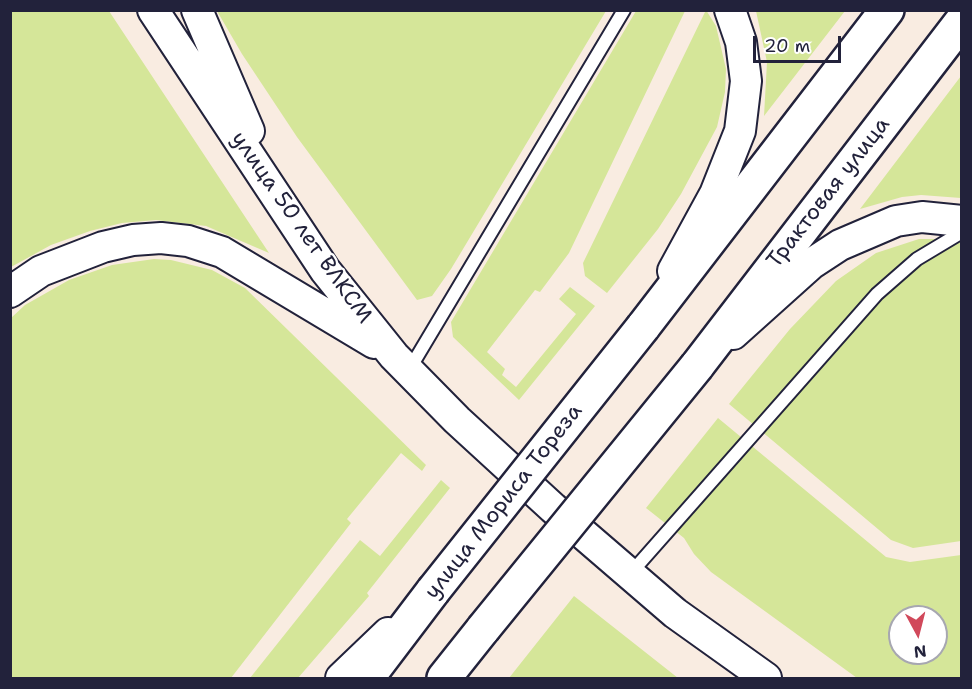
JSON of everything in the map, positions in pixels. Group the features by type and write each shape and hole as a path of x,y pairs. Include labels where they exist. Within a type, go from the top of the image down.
{"main road":[{"path":"643,327 887,10"},
{"name":"Трактовая улица","path":"697,366 962,21"},
{"name":"улица Мориса Тореза","path":"368,678 404,623 433,591 643,327"},
{"path":"455,673 483,629 697,366"}],"street":[{"name":"улица 50 лет ВЛКСМ","path":"153,10 281,206 326,270 401,363 489,450 675,613"},
{"path":"197,10 281,206"},
{"path":"643,327 715,194 740,131 746,81 741,42 730,10"},
{"path":"697,366 811,264 840,245 896,221 922,217 962,221"},
{"path":"10,292 41,271 103,247 133,240 161,238 188,241 222,252 259,273 401,363"},
{"path":"675,613 739,678"},
{"path":"675,613 766,678"},
{"path":"341,678 404,623"}],"lane":[{"path":"401,363 624,10"},
{"path":"630,574 877,294 917,259 962,232"}],"green space":[{"path":"11,10 109,11 269,253 206,226 156,220 122,223 90,231 51,245 11,267"},
{"path":"706,10 716,26 726,69 725,92 717,127 681,194 658,229 607,293 585,276 583,263"},
{"path":"217,11 606,11 451,269 432,296 417,300 297,137 242,54"},
{"path":"636,11 685,11 569,253 540,292 535,290 487,352 505,369 502,375 516,387 576,314 559,299 570,287 595,306 519,400 453,337 451,322"},
{"path":"756,11 845,11 764,116 767,62"},
{"path":"961,76 961,198 921,195 902,197 860,209"},
{"path":"919,239 942,239 961,243 961,541 913,548 891,540 729,404 790,329 836,281 876,253"},
{"path":"154,259 171,260 212,270 245,288 426,465 422,471 401,453 347,519 351,523 231,678 11,678 11,318 25,305 69,280 112,265"},
{"path":"718,418 886,557 910,562 961,555 961,678 857,678 711,572 694,554 684,538 646,508"},
{"path":"441,480 450,488 367,593 369,596 298,678 250,678 360,540 380,556"},
{"path":"574,596 678,678 509,678"}]}
